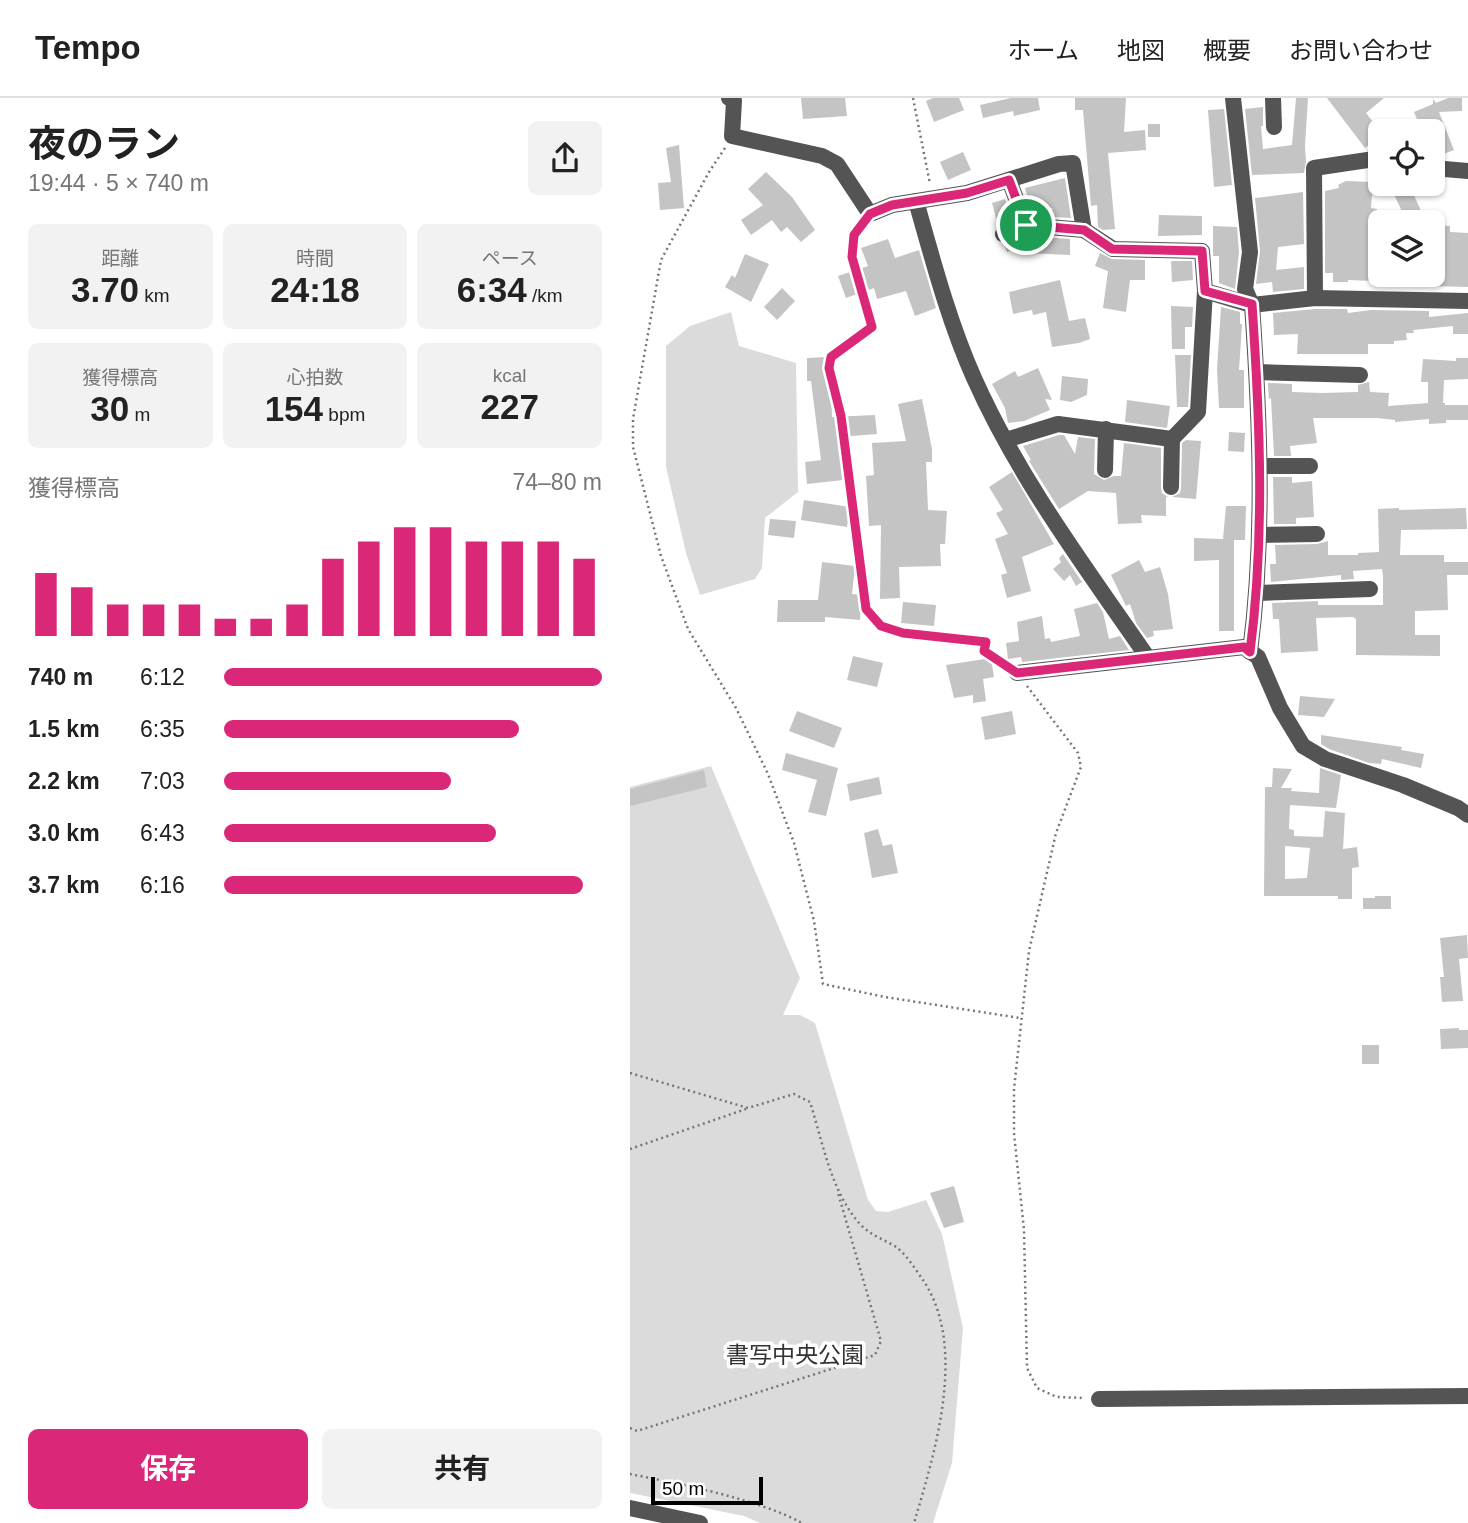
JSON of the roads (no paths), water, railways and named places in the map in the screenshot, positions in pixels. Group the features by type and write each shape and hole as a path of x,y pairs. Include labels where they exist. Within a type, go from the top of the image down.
{"street":[{"path":"729,98 734,101 732,136 822,156 837,164 870,214 892,205 967,193 1059,164 1073,163 1084,230"},
{"path":"1233,98 1250,252 1245,289 1252,304 1260,466 1258,593 1250,652"},
{"path":"1273,98 1274,127"},
{"path":"1315,298 1314,168 1368,160"},
{"path":"1445,169 1468,171"},
{"path":"1009,180 1026,225"},
{"path":"916,201 943,292 974,378 1006,440 1062,534 1148,658"},
{"path":"1003,234 1026,225 1084,230 1112,249 1202,251 1205,291 1198,412 1172,439 1171,487"},
{"path":"1205,291 1252,304 1315,298 1468,301"},
{"path":"1257,372 1360,375"},
{"path":"1006,440 1058,424 1172,439"},
{"path":"1105,470 1106,429"},
{"path":"1260,466 1310,466"},
{"path":"1259,535 1317,534"},
{"path":"1258,593 1370,589"},
{"path":"1017,673 1244,647 1258,657 1280,708 1303,746 1325,759 1403,785 1458,808 1468,815"},
{"path":"1099,1399 1468,1396"},
{"path":"630,1508 700,1523"}],"park label":[{"name":"書写中央公園","path":"795,1355"}]}
